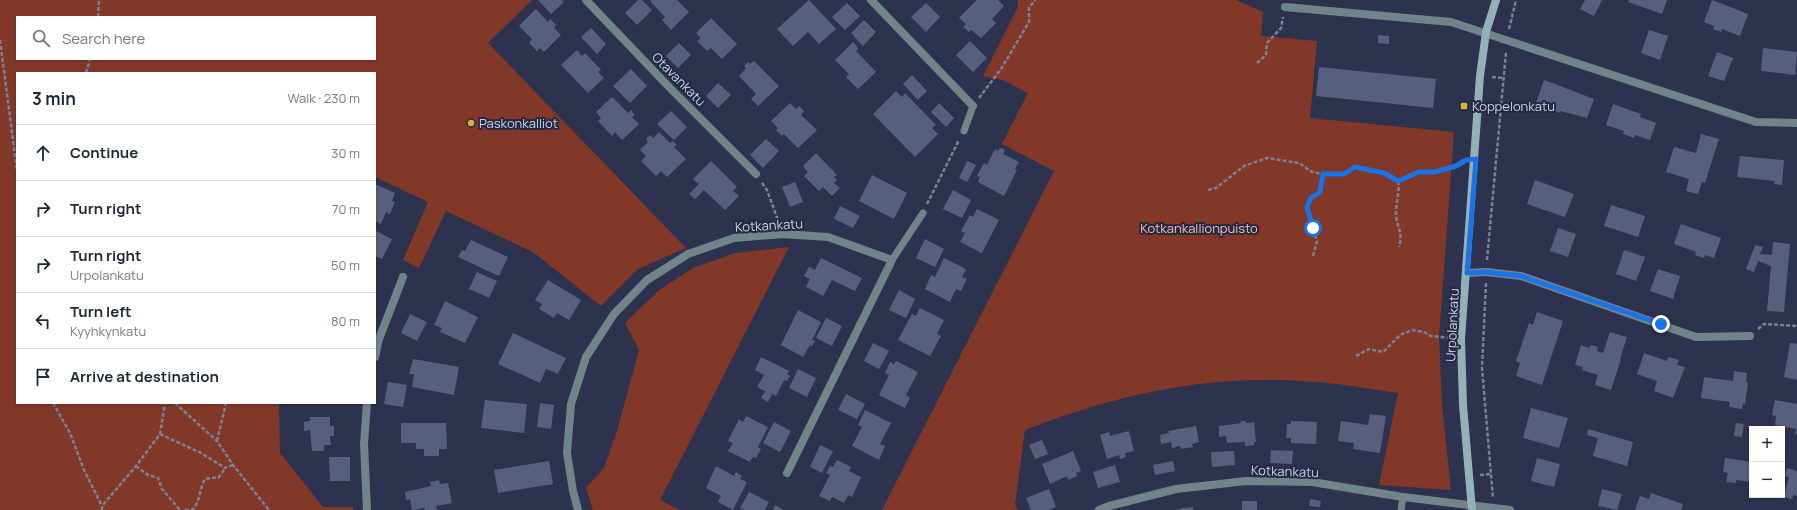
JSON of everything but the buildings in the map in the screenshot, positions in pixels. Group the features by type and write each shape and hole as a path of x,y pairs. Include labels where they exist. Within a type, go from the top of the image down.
{"main road":[{"name":"Urpolankatu","path":"1471,508 1463,405 1461,339 1476,159 1480,76 1486,32 1496,0"}],"street":[{"name":"Otavankatu","path":"586,0 669,87 756,174"},
{"path":"871,0 973,106"},
{"path":"1285,7 1451,22 1486,32 1756,122 1797,123"},
{"name":"Kotkankatu","path":"578,510 573,491 567,453 571,404 586,357 614,314 648,280 688,254 734,238 783,234 828,237 892,260"},
{"path":"787,473 892,260"},
{"path":"1467,273 1486,272 1521,276 1696,336 1750,336"},
{"path":"376,352 379,339 403,278"},
{"path":"367,404 364,444 367,510"},
{"name":"Kotkankatu","path":"1100,510 1109,506 1176,489 1235,481 1312,482 1471,508 1510,510"}],"lane":[{"path":"964,131 973,106"},
{"path":"892,260 922,213"},
{"path":"1401,510 1403,497"}],"path":[{"path":"98,16 99,0"},
{"path":"973,106 1001,69 1029,22 1030,8 1035,0"},
{"path":"1494,508 1482,368 1486,272 1507,39 1516,0"},
{"path":"1257,63 1266,55 1267,43 1280,28 1285,7"},
{"path":"0,40 16,163"},
{"path":"86,72 90,60"},
{"path":"922,213 964,131"},
{"path":"1208,190 1216,188 1244,166 1267,158 1299,163 1312,172 1323,174 1344,174 1355,167 1384,173 1398,181"},
{"path":"1398,181 1419,172 1435,172 1456,166 1466,160 1476,159"},
{"path":"756,174 767,190 783,234"},
{"path":"1313,256 1317,241 1307,207 1311,198 1320,192 1323,174"},
{"path":"1398,181 1399,192 1396,215 1402,237 1399,246"},
{"path":"1750,336 1764,324 1797,326"},
{"path":"1356,356 1369,349 1382,352 1400,335 1412,330 1424,332 1431,336 1461,339"},
{"path":"54,404 70,433 84,470 102,508 160,434 165,404"},
{"path":"176,404 217,441 233,465 269,510"},
{"path":"217,441 226,404"},
{"path":"160,434 201,454 225,468"},
{"path":"185,510 192,510 197,504 201,486 205,479 219,478 225,468 233,465"},
{"path":"136,466 148,475 158,478 162,489 180,510"}],"green space":[{"path":"0,0 532,0 488,43 686,248 638,269 601,306 533,252 446,211 419,268 403,260 428,202 376,177 376,72 16,72 16,404 279,404 280,453 323,507 353,507 353,510 0,510"},
{"name":"Kotkankallionpuisto","path":"1018,0 1236,0 1263,12 1261,36 1317,41 1310,118 1454,132 1439,337 1442,405 1451,490 1379,485 1398,393 1315,382 1282,380 1234,381 1173,388 1113,401 1054,419 1025,430 1015,504 1018,510 882,510 1054,171 1002,144 1028,93 1003,80 983,76 1018,7"},
{"path":"789,247 660,500 680,510 593,510 586,488 604,468 617,431 639,350 625,323 658,291 693,268 735,253"}],"place":[{"name":"Koppelonkatu","path":"1464,106"},
{"name":"Paskonkalliot","path":"471,123"}],"route":[{"path":"1313,228 1307,207 1311,198 1320,192 1323,174 1344,174 1355,167 1384,173 1398,181 1419,172 1435,172 1456,166 1466,160 1476,159 1467,273 1486,272 1521,276 1661,324"}]}
